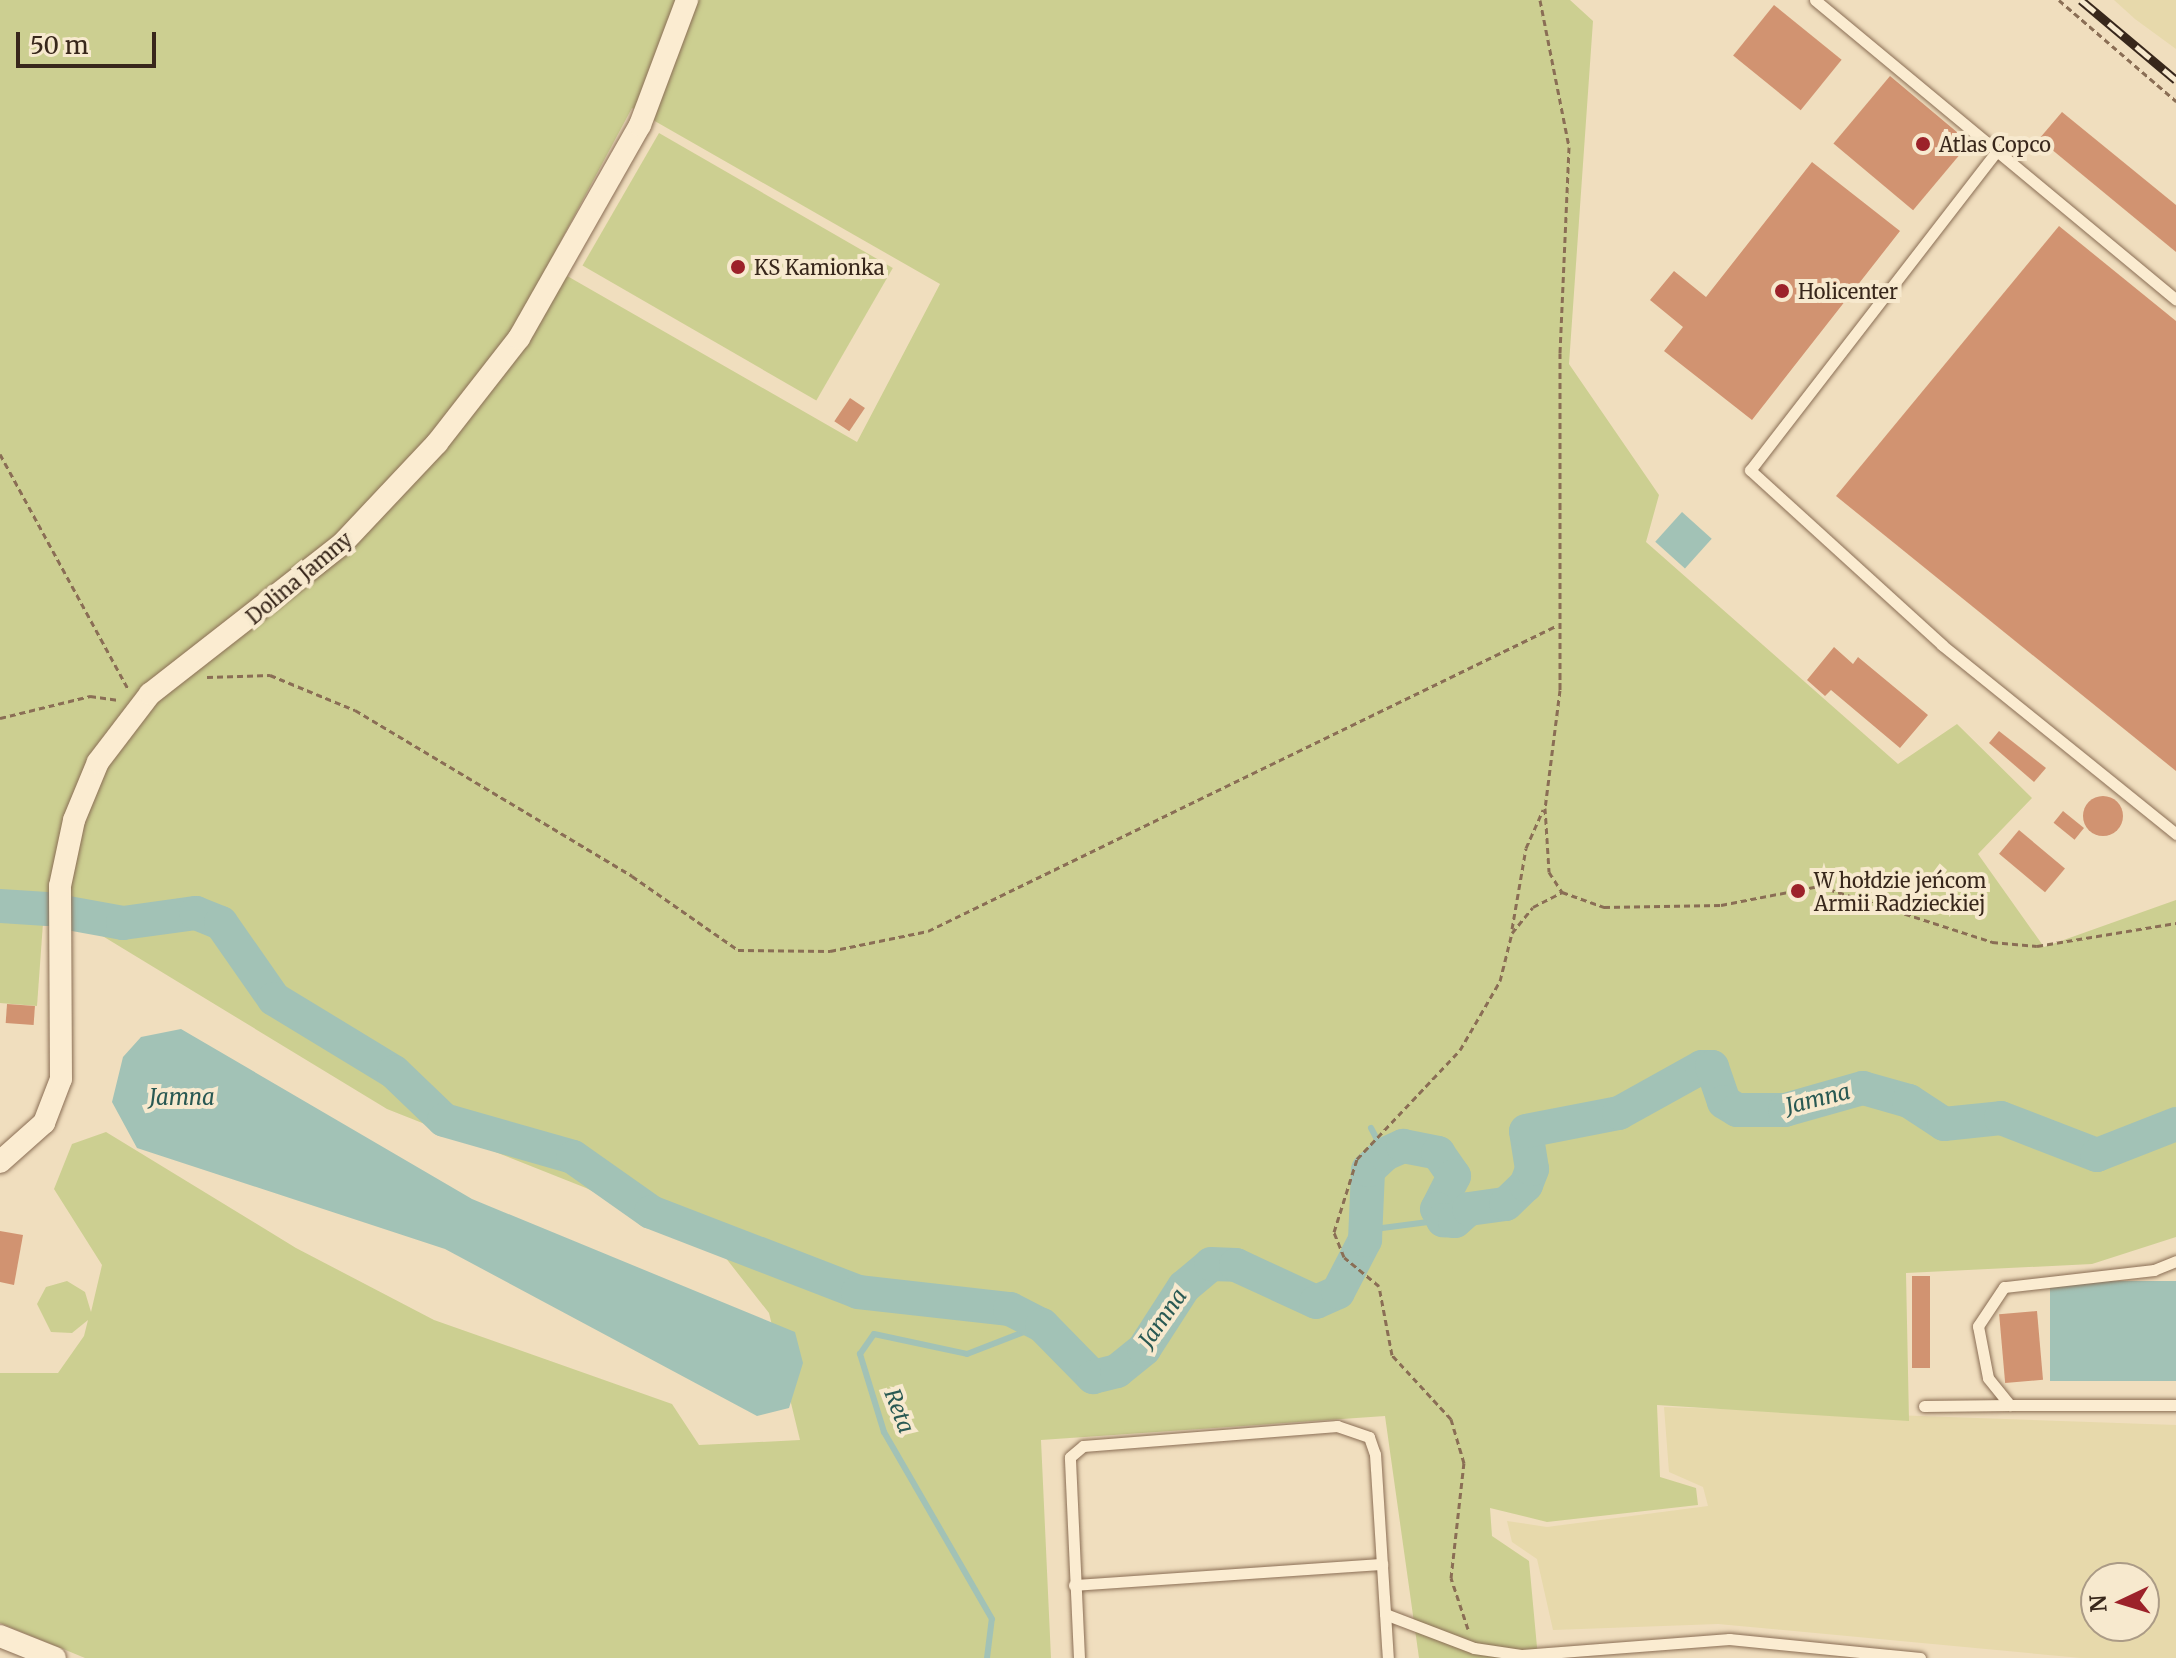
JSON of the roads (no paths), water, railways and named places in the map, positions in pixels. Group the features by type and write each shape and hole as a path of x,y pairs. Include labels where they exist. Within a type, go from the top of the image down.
{"street":[{"name":"Dolina Jamny","path":"0,1162 44,1123 56,1096 64,1058 60,886 74,820 98,762 137,708 180,677 341,545 437,443 519,338 640,125 687,0"},
{"path":"0,1636 55,1658"}],"lane":[{"path":"1815,0 2176,300"},
{"path":"1996,152 1750,470 1942,645 2176,834"},
{"path":"2010,1405 1988,1378 1978,1326 2004,1287 2176,1261"},
{"path":"1924,1406 2176,1405"},
{"path":"1079,1658 1065,1469 1083,1446 1337,1426 1369,1437 1375,1454 1388,1658"},
{"path":"1074,1585 1382,1564"},
{"path":"1385,1614 1474,1648 1570,1654 1729,1639 1920,1658"}],"water":[{"path":"1682,512 1712,539 1685,568 1655,542"},
{"name":"Jamna","path":"181,1029 472,1199 795,1332 803,1363 789,1408 757,1416 445,1249 137,1148 112,1102 123,1057 141,1037"},
{"path":"2050,1281 2176,1281 2176,1381 2050,1381"}],"waterway":[{"name":"Jamna","path":"0,906 47,909"},
{"name":"Jamna","path":"68,913 123,923 196,913 221,923 274,999 394,1072 444,1120 573,1157 651,1212 858,1292 1010,1309 1042,1325 1093,1377 1117,1371 1144,1349 1184,1287 1211,1264 1236,1265 1316,1302 1338,1292 1365,1240 1368,1170 1385,1154 1403,1146 1438,1153 1454,1176 1437,1209 1443,1220 1455,1221 1469,1209 1506,1204 1526,1185 1532,1169 1526,1131 1619,1113 1702,1067 1712,1067 1724,1102 1737,1110 1785,1110 1863,1088 1909,1101 1944,1124 2001,1118 2097,1155 2176,1124"},
{"path":"1371,1128 1385,1154"},
{"path":"1367,1230 1443,1220"},
{"name":"Reta","path":"987,1658 992,1619 884,1432 860,1354 874,1334 967,1354 1042,1325"}],"railway":[{"path":"2081,0 2176,80"}],"place":[{"name":"Atlas Copco","path":"1923,144"},
{"name":"KS Kamionka","path":"738,267"},
{"name":"Holicenter","path":"1782,291"},
{"name":"W hołdzie jeńcom Armii Radzieckiej","path":"1798,891"}]}
